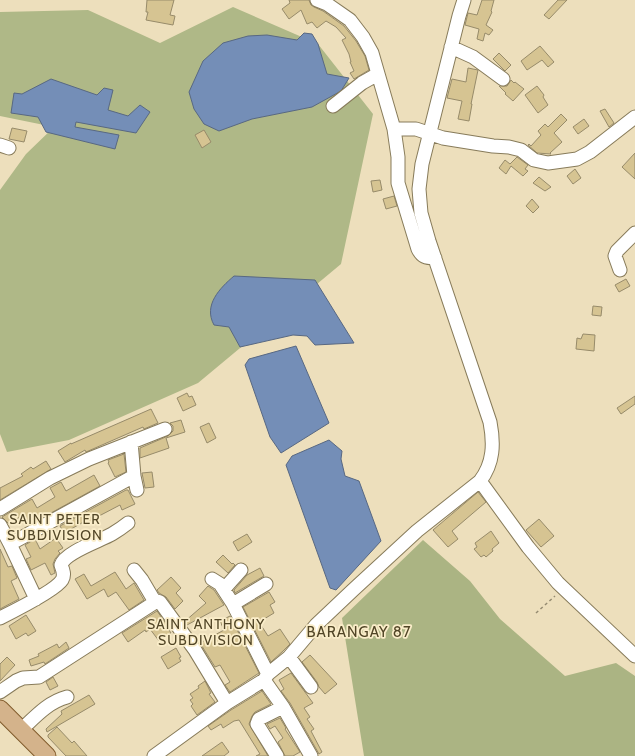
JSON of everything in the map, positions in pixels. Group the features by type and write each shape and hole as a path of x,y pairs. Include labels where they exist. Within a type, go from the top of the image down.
{"main road":[{"path":"0,710 47,756"}],"street":[{"path":"317,0 327,4 350,20 363,37 372,53 394,129 398,157 398,183 418,249 421,255 427,258 435,258"},
{"path":"154,756 226,703 266,677 289,657 316,625 358,584 417,531 480,481 485,474 492,451 493,438 490,422 421,213 419,189 422,164 464,0"},
{"path":"451,47 472,57 503,79"},
{"path":"333,106 378,74"},
{"path":"394,129 416,129 443,138 521,150 534,160 548,163 577,159 590,152 635,117"},
{"path":"620,270 615,256 617,251 635,233"},
{"path":"0,509 50,478 89,459 165,429"},
{"path":"130,442 137,490"},
{"path":"10,544 134,476"},
{"path":"480,481 528,548 563,588 635,656"},
{"path":"0,618 36,599 58,584 62,580 64,572 61,565 64,560 86,546 113,534 128,523"},
{"path":"0,525 36,599"},
{"path":"134,570 142,580 155,602"},
{"path":"224,589 241,570"},
{"path":"212,579 220,584 233,604 266,677 309,755"},
{"path":"233,604 266,584"},
{"path":"0,692 16,681 24,678 39,677 117,628 155,602 160,602 195,650 226,703"},
{"path":"289,657 311,687"},
{"path":"21,730 50,704 67,697"},
{"path":"277,756 258,724 259,719 283,706"}],"path":[{"path":"536,613 563,588"}],"green space":[{"path":"233,7 318,44 373,114 341,264 198,383 69,440 7,452 0,434 0,190 26,154 54,127 0,116 0,12 88,10 160,43"},
{"path":"423,540 470,581 500,619 565,676 616,663 635,676 635,756 364,756 342,618"}],"water":[{"path":"304,33 312,34 318,44 327,74 349,78 341,91 312,107 252,119 219,131 204,124 194,109 189,92 203,61 223,43 248,36 267,35 297,40"},
{"path":"51,79 97,95 104,88 113,90 108,110 128,116 140,105 150,112 136,133 76,122 75,127 119,135 115,149 46,132 38,117 11,113 14,93 22,94"},
{"path":"234,276 315,280 354,343 315,345 307,336 293,335 240,347 229,327 214,325 211,318 212,304 215,298 223,286"},
{"path":"296,346 329,423 281,453 270,437 245,365 249,359"},
{"path":"329,440 342,451 341,459 345,476 359,481 381,541 336,590 330,588 286,465 292,456"}],"building":[{"path":"147,0 174,0 170,15 175,16 173,25 146,20 148,12 146,12"},
{"path":"289,0 309,0 311,5 323,11 344,26 356,41 365,56 369,70 354,79 350,73 354,71 350,62 349,54 342,40 346,38 336,27 326,21 317,28 312,22 307,24 301,10 289,19 282,9 290,3"},
{"path":"482,0 494,0 492,12 486,25 493,30 489,35 485,33 483,41 477,39 479,29 465,25 468,13 477,15"},
{"path":"558,0 567,0 549,19 544,15"},
{"path":"540,46 554,62 548,67 542,60 527,70 521,61"},
{"path":"499,53 511,65 505,71 493,59"},
{"path":"468,68 478,70 469,121 458,119 462,101 447,98 452,79 466,82"},
{"path":"511,80 524,89 513,101 499,86 507,86"},
{"path":"537,86 544,95 543,97 548,105 538,113 525,95"},
{"path":"605,109 614,123 609,127 600,111"},
{"path":"561,114 567,120 554,133 562,142 550,153 551,154 537,153 528,145 529,144 531,146 541,135 538,131 545,124 548,127"},
{"path":"584,119 589,126 578,134 573,127"},
{"path":"12,128 27,131 24,142 9,139"},
{"path":"204,130 211,142 202,148 195,135"},
{"path":"635,153 635,179 622,167"},
{"path":"517,157 528,165 525,169 528,171 523,176 511,166 506,174 499,168 505,160 510,164"},
{"path":"575,169 581,178 573,184 567,176"},
{"path":"539,177 551,187 545,191 533,183"},
{"path":"380,180 382,190 373,192 371,181"},
{"path":"394,196 397,206 386,209 383,199"},
{"path":"532,199 539,207 533,213 526,206"},
{"path":"626,279 630,286 619,292 615,285"},
{"path":"593,306 602,307 601,316 592,315"},
{"path":"583,334 595,335 594,351 576,349 577,338 581,339"},
{"path":"187,393 189,397 192,396 196,405 183,411 177,398"},
{"path":"635,396 635,404 621,414 617,408"},
{"path":"151,409 158,423 144,429 143,427 86,452 85,450 65,462 58,451 71,443"},
{"path":"181,420 185,432 166,438 169,448 140,458 140,448 168,436 173,431 173,426 170,423"},
{"path":"209,423 216,438 207,443 200,427"},
{"path":"124,454 126,472 115,477 108,460"},
{"path":"46,461 51,469 0,500 0,488 23,476 21,474 31,467 33,469"},
{"path":"152,472 154,487 145,488 142,473"},
{"path":"94,475 100,486 29,525 23,515 9,524 2,517 32,499 37,508 55,497 50,488 61,482 66,491"},
{"path":"128,490 135,504 122,510 120,505 99,516 100,518 88,524 87,520 64,533 60,526"},
{"path":"478,492 486,502 452,531 458,539 448,547 433,530"},
{"path":"539,519 554,536 541,547 526,530"},
{"path":"491,531 499,543 486,557 484,555 481,557 474,549 477,547 475,543"},
{"path":"247,534 252,542 238,551 233,542"},
{"path":"56,538 63,548 58,551 60,553 53,564 55,573 51,575 45,563 31,570 26,559 31,557 25,545 35,539 40,549"},
{"path":"0,549 8,567 12,566 17,578 11,581 19,599 0,609"},
{"path":"223,555 235,565 228,573 216,562"},
{"path":"260,568 264,576 235,593 234,590 247,575"},
{"path":"115,572 126,589 134,583 144,600 129,610 116,592 108,597 104,589 87,599 75,579 84,574 91,586"},
{"path":"171,577 181,588 176,593 183,601 175,609 166,597 157,590"},
{"path":"208,586 214,590 224,605 187,625 184,622 206,603 199,596"},
{"path":"269,592 275,602 270,605 274,613 259,622 268,636 280,629 290,644 271,662 243,607"},
{"path":"157,611 170,629 169,630 171,633 159,641 150,629 146,632 145,630 128,642 122,633"},
{"path":"26,615 36,631 28,636 26,633 16,639 9,626"},
{"path":"230,616 259,673 230,692 225,685 230,682 220,665 215,667 200,643 224,630 220,621"},
{"path":"66,642 69,648 45,664 44,662 31,666 29,660 39,656 38,654 57,644 59,648"},
{"path":"176,648 181,657 179,658 181,661 168,669 161,657"},
{"path":"310,655 337,684 325,694 302,662"},
{"path":"7,657 15,665 0,681 0,664"},
{"path":"291,673 313,703 304,708 310,717 307,719 314,729 311,731 322,752 319,754 290,703 281,691 284,689 279,680"},
{"path":"53,677 58,686 50,690 46,682"},
{"path":"205,681 211,693 209,694 215,702 197,715 191,706 193,704 190,700 193,698 190,694 199,688 198,686"},
{"path":"262,691 271,704 255,712 249,724 268,756 256,756 260,754 239,720 234,721 223,728 221,724 211,730 208,726"},
{"path":"89,695 95,704 47,732 46,729 62,714 61,711"},
{"path":"280,718 286,728 285,729 300,752 293,756 285,756 278,742 283,738 275,726 270,729 267,724"},
{"path":"57,727 72,743 74,741 87,756 66,756 48,737 48,735"},
{"path":"222,742 229,752 224,756 202,756"}],"district":[{"name":"SAINT PETER SUBDIVISION","path":"55,528"},
{"name":"SAINT ANTHONY SUBDIVISION","path":"206,632"},
{"name":"BARANGAY 87","path":"359,632"}]}
